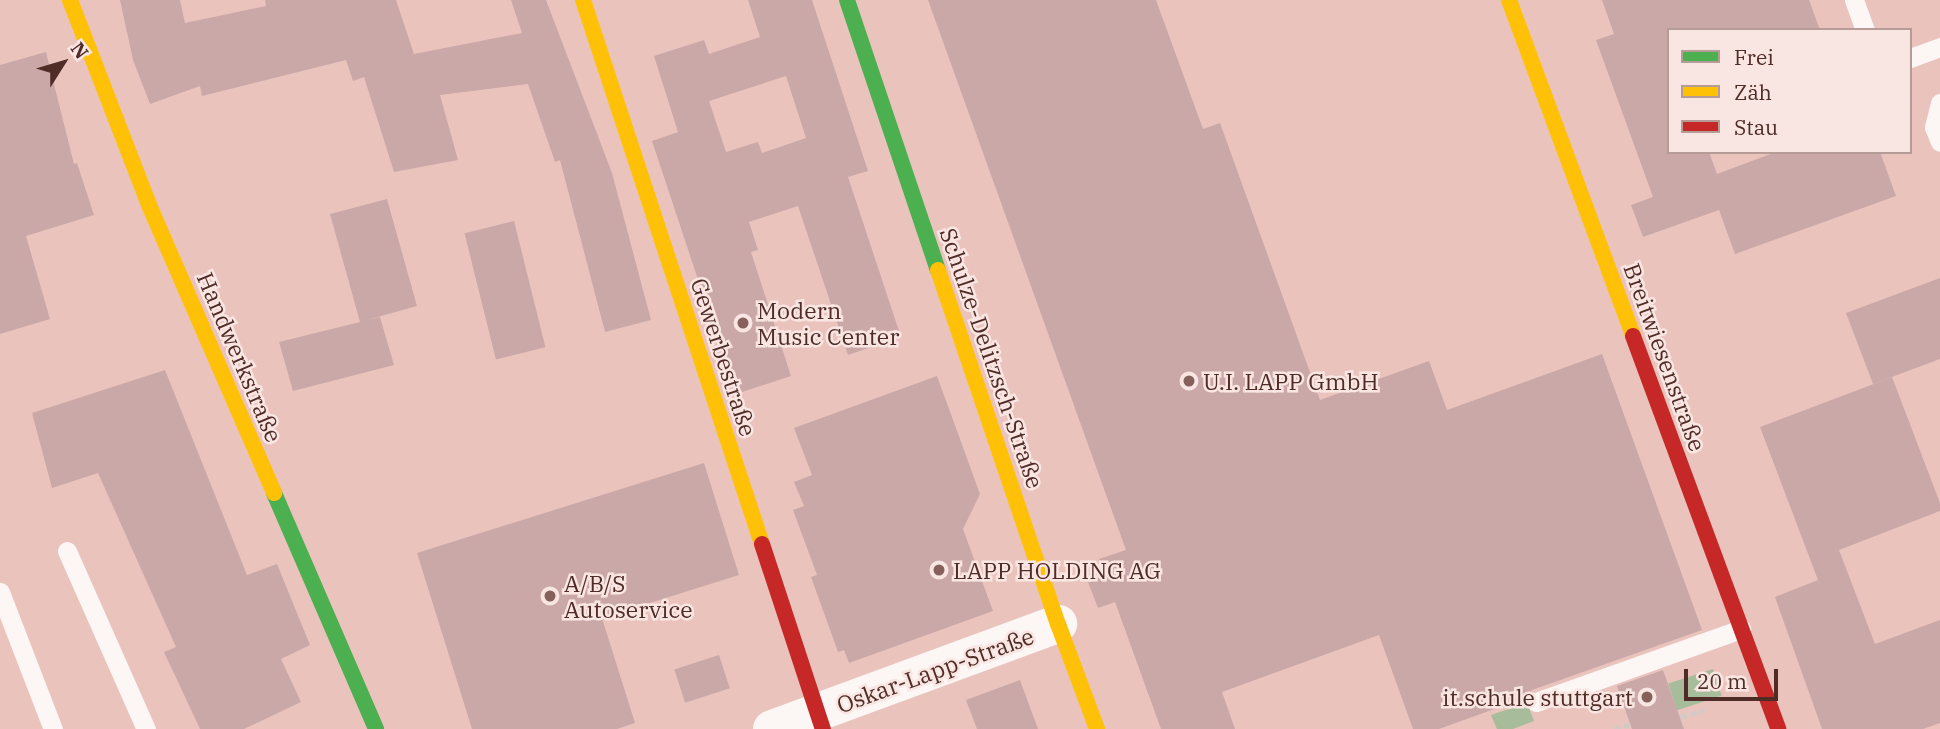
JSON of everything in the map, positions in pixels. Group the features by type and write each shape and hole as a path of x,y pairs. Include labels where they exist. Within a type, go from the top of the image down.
{"street":[{"name":"Handwerkstraße","path":"70,0 149,205 370,727"},
{"name":"Gewerbestraße","path":"583,0 820,721"},
{"name":"Schulze-Delitzsch-Straße","path":"847,0 1058,624 1097,729"},
{"name":"Breitwiesenstraße","path":"1509,0 1778,729"},
{"name":"Oskar-Lapp-Straße","path":"772,729 820,721 1058,624"}],"lane":[{"path":"1854,0 1864,28"},
{"path":"1912,57 1940,47"},
{"path":"1937,134 1940,103"},
{"path":"67,551 146,729"},
{"path":"0,592 53,729"},
{"path":"1535,702 1741,629"}],"path":[{"path":"1681,718 1704,710"},
{"path":"1614,729 1630,724"}],"green space":[{"path":"1713,669 1722,696 1677,710 1668,684"},
{"path":"1527,703 1534,721 1513,729 1497,729 1491,715"}],"building":[{"path":"120,0 180,0 185,23 266,6 265,0 396,0 414,54 522,33 511,0 546,0 612,173 651,320 605,332 560,160 555,162 528,84 440,95 458,160 394,172 364,77 353,81 346,60 202,96 200,86 150,104 133,60"},
{"path":"748,0 812,0 868,171 848,177 901,337 848,355 798,206 749,222 758,250 751,252 791,376 736,394 652,141 678,132 654,56 704,40 709,54 760,37","holes":["786,76 806,138 762,153 758,142 726,152 709,101"]},
{"name":"U.I. LAPP GmbH","path":"928,0 1156,0 1203,129 1220,123 1320,400 1429,361 1447,410 1602,354 1702,630 1532,690 1525,698 1439,729 1413,729 1379,635 1222,692 1235,729 1161,729 1115,602 1098,608 1088,582 1105,575 1099,559 1126,550"},
{"path":"1602,0 1809,0 1819,28 1667,28 1667,154 1710,154 1717,174 1771,154 1881,154 1896,196 1735,254 1719,210 1643,237 1631,205 1653,197 1596,40 1614,34"},
{"path":"46,52 74,164 77,163 94,215 26,236 50,319 0,334 0,65"},
{"path":"387,199 417,306 367,320 380,317 394,365 293,391 279,342 360,322 330,214"},
{"path":"514,221 545,347 496,359 465,233"},
{"path":"1940,278 1940,359 1873,384 1846,313"},
{"path":"165,370 247,575 277,564 310,645 281,659 301,702 244,729 200,729 164,652 176,647 98,473 52,488 32,413"},
{"path":"937,376 980,494 963,529 993,611 849,663 844,650 838,652 811,577 817,575 793,510 804,506 794,482 812,475 794,428"},
{"path":"1892,377 1940,503 1940,511 1839,550 1875,644 1940,620 1940,723 1923,729 1822,729 1775,597 1818,580 1760,427"},
{"name":"A/B/S Autoservice","path":"704,463 739,575 602,618 635,723 617,729 472,729 417,553"},
{"path":"719,655 730,688 685,703 674,670"},
{"name":"it.schule stuttgart","path":"1663,670 1684,729 1632,729 1617,686"},
{"path":"1020,680 1038,729 977,729 966,700"}],"traffic: fast":[{"path":"847,0 938,270"},
{"path":"274,493 376,729"}],"traffic: slow":[{"path":"70,0 149,205 274,493"},
{"path":"583,0 762,544"},
{"path":"1509,0 1633,336"},
{"path":"938,270 1058,624 1097,729"}],"traffic: jam":[{"path":"1633,336 1778,729"},
{"path":"762,544 823,729"}],"place":[{"name":"Modern Music Center","path":"743,323"},
{"name":"U.I. LAPP GmbH","path":"1189,381"},
{"name":"LAPP HOLDING AG","path":"939,570"},
{"name":"A/B/S Autoservice","path":"550,596"},
{"name":"it.schule stuttgart","path":"1647,697"}]}
